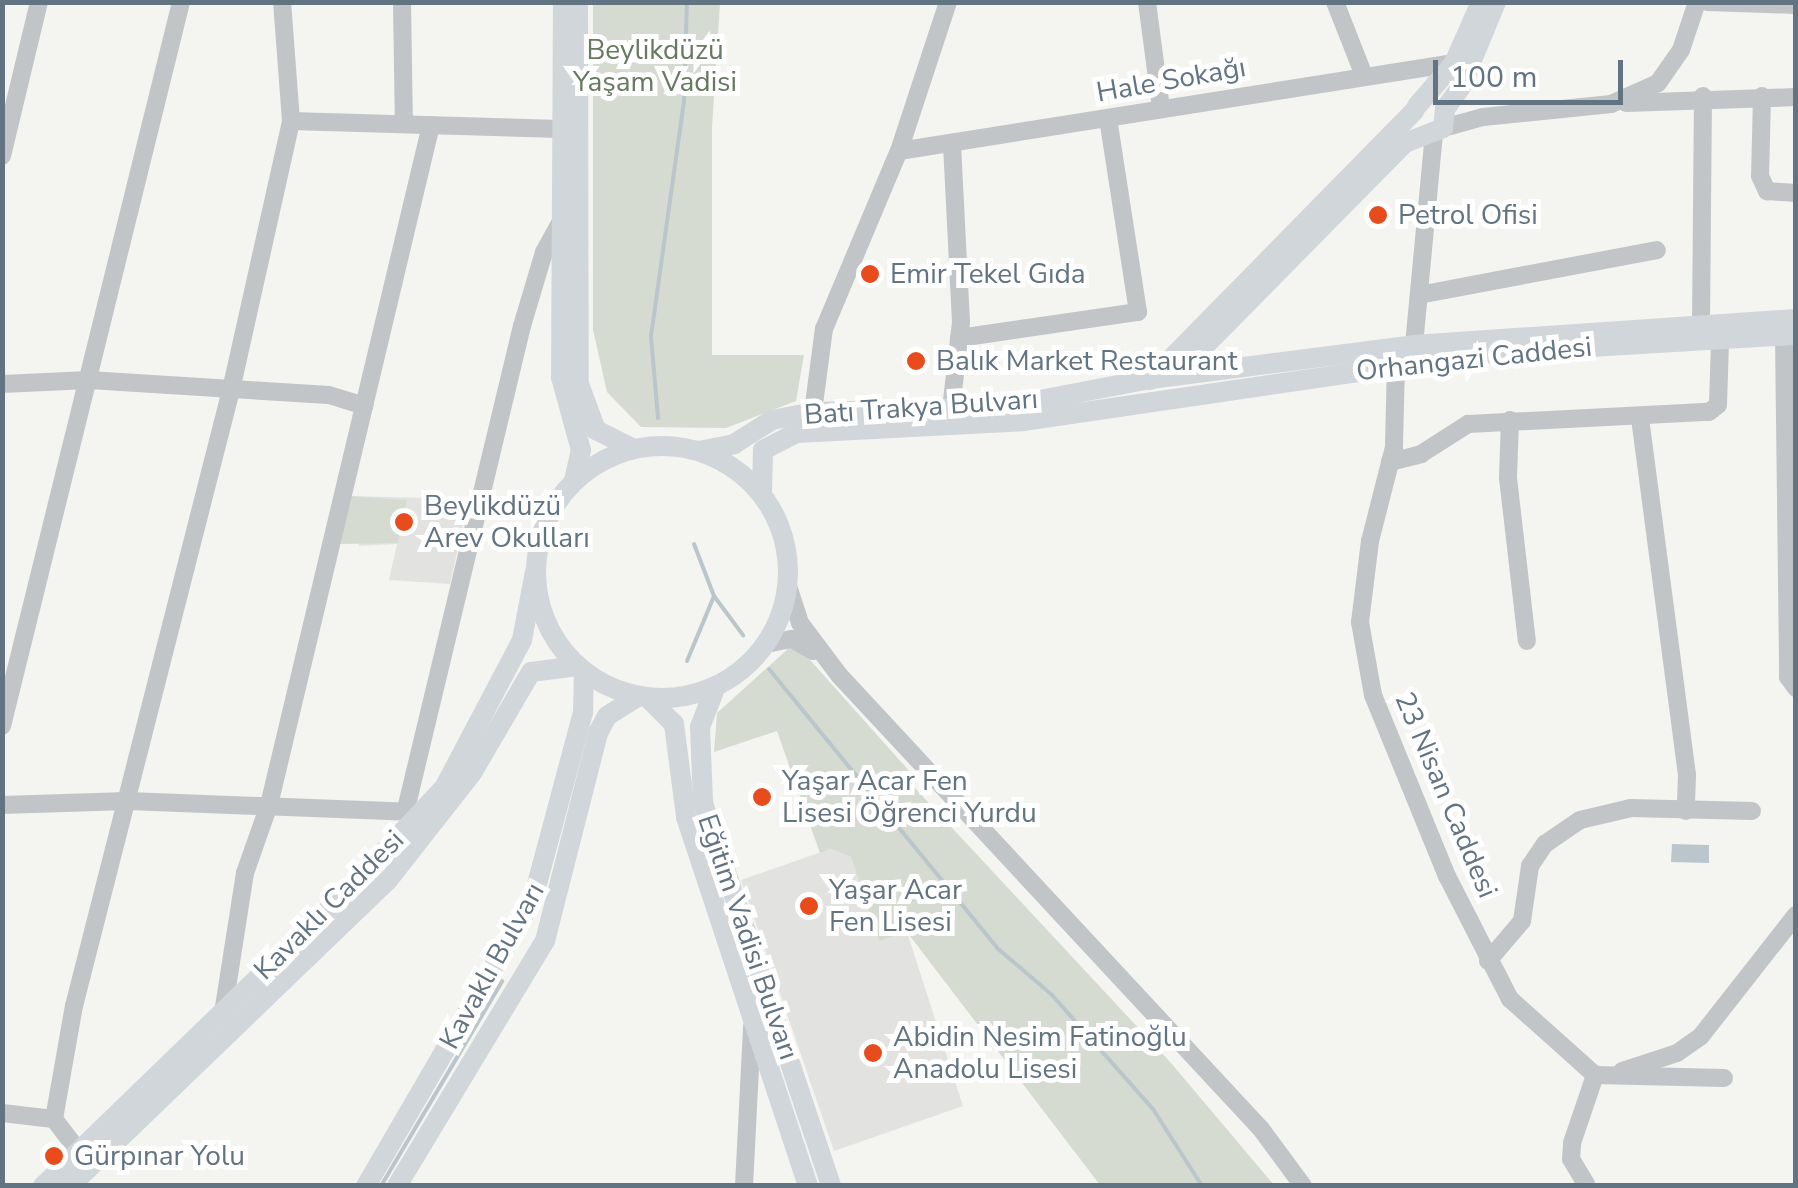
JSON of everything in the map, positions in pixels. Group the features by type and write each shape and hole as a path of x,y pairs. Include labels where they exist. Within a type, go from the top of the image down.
{"main road":[{"path":"563,2 561,377 581,450 574,481 546,522 536,572 552,634 581,669 643,697 716,686 766,644 788,586 784,536 762,494 722,460 699,451 616,445 596,430 580,384 578,2"},
{"path":"1154,400 1150,379 1415,108 1454,62 1483,4"},
{"path":"1154,400 1405,143 1440,124 1462,88 1483,4"},
{"path":"1415,108 1432,100 1440,124"},
{"path":"1415,108 1415,127 1440,124"},
{"name":"Orhangazi Caddesi","path":"1176,376 1414,345 1700,324 1792,330"},
{"name":"Orhangazi Caddesi","path":"1154,400 1396,364 1720,340 1792,330"},
{"path":"1224,331 1218,359 1236,368"},
{"name":"Batı Trakya Bulvarı","path":"699,451 734,444 772,420 813,412 1004,407 1176,376"},
{"name":"Batı Trakya Bulvarı","path":"762,494 760,457 780,436 1023,421 1154,400"},
{"path":"574,481 634,448"},
{"name":"Kavaklı Caddesi","path":"44,1186 413,812 475,738 514,656 536,572"},
{"name":"Kavaklı Caddesi","path":"70,1186 428,834 531,672 581,669"},
{"name":"Kavaklı Bulvarı","path":"366,1186 533,900 583,712 581,669"},
{"name":"Eğitim Vadisi Bulvarı","path":"716,686 700,727 703,803 831,1186"},
{"name":"Kavaklı Bulvarı","path":"397,1186 545,941 598,732 607,716 643,697"},
{"name":"Eğitim Vadisi Bulvarı","path":"643,697 674,724 686,817 808,1186"}],"street":[{"path":"2,156 39,2"},
{"path":"2,726 181,2"},
{"path":"54,1119 74,1006 230,390 291,120 282,2"},
{"path":"402,2 404,124"},
{"path":"813,412 824,329 898,151 948,2"},
{"path":"1147,2 1161,109"},
{"path":"1335,2 1363,73"},
{"path":"1611,104 1658,83 1681,50 1697,2"},
{"path":"1707,2 1796,5"},
{"name":"Hale Sokağı","path":"898,151 952,146 1363,73 1454,62"},
{"path":"1700,324 1702,96"},
{"path":"1414,345 1440,124 1702,96 1796,97"},
{"path":"1762,96 1760,176 1768,191 1796,193"},
{"path":"960,338 1138,312 1108,118"},
{"path":"291,120 561,130"},
{"path":"224,1007 228,948 269,805 431,125"},
{"path":"951,409 960,338 952,146"},
{"path":"2,805 128,801 413,812 522,326 544,252 561,221"},
{"path":"1419,295 1656,250"},
{"path":"1792,330 1788,678 1796,688"},
{"path":"1390,462 1421,454 1468,424 1710,412 1718,405 1720,340"},
{"name":"23 Nisan Caddesi","path":"1396,364 1390,462 1370,541 1360,622 1374,695 1488,962 1510,998 1601,1076"},
{"path":"2,384 89,380 329,395 364,406"},
{"path":"1640,418 1687,775 1686,812"},
{"path":"1510,420 1508,478 1527,642"},
{"path":"788,586 800,622 839,675"},
{"path":"766,644 799,640 839,675 1261,1129 1302,1186"},
{"path":"1488,962 1522,922 1530,866 1545,844 1610,809 1752,812"},
{"path":"1586,1184 1571,1158 1572,1142 1601,1076 1677,1053 1701,1036 1796,915"},
{"path":"744,1186 752,1021"},
{"path":"1601,1076 1724,1078"},
{"path":"2,1114 54,1119 80,1153"}],"shaded area":[{"name":"Beylikdüzü Arev Okulları","path":"349,496 469,499 450,584 389,580 397,544 359,546"},
{"path":"1672,844 1709,845 1709,863 1671,862"},
{"path":"830,849 851,857 879,940 907,932 963,1106 834,1151 741,880"}],"green space":[{"name":"Beylikdüzü Yaşam Vadisi","path":"593,3 720,3 712,127 712,355 804,355 796,401 726,428 641,427 607,392 593,330"},
{"path":"349,496 407,500 398,543 339,544"},
{"path":"789,648 802,651 911,773 914,787 1171,1063 1274,1185 1100,1185 907,932 879,941 851,857 830,849 820,853 777,731 714,752 717,713"}],"waterway":[{"path":"658,418 651,336 684,102 687,2"},
{"path":"694,544 714,596 743,635"},
{"path":"687,661 714,596"},
{"path":"769,669 997,948 1052,995 1153,1109 1202,1186"},
{"path":"381,1186 502,981"}],"place":[{"name":"Petrol Ofisi","path":"1378,215"},
{"name":"Emir Tekel Gıda","path":"870,274"},
{"name":"Balık Market Restaurant","path":"916,361"},
{"name":"Beylikdüzü Arev Okulları","path":"404,522"},
{"name":"Yaşar Acar Fen Lisesi Öğrenci Yurdu","path":"762,797"},
{"name":"Yaşar Acar Fen Lisesi","path":"809,906"},
{"name":"Abidin Nesim Fatinoğlu Anadolu Lisesi","path":"873,1053"},
{"name":"Gürpınar Yolu","path":"54,1156"}]}
